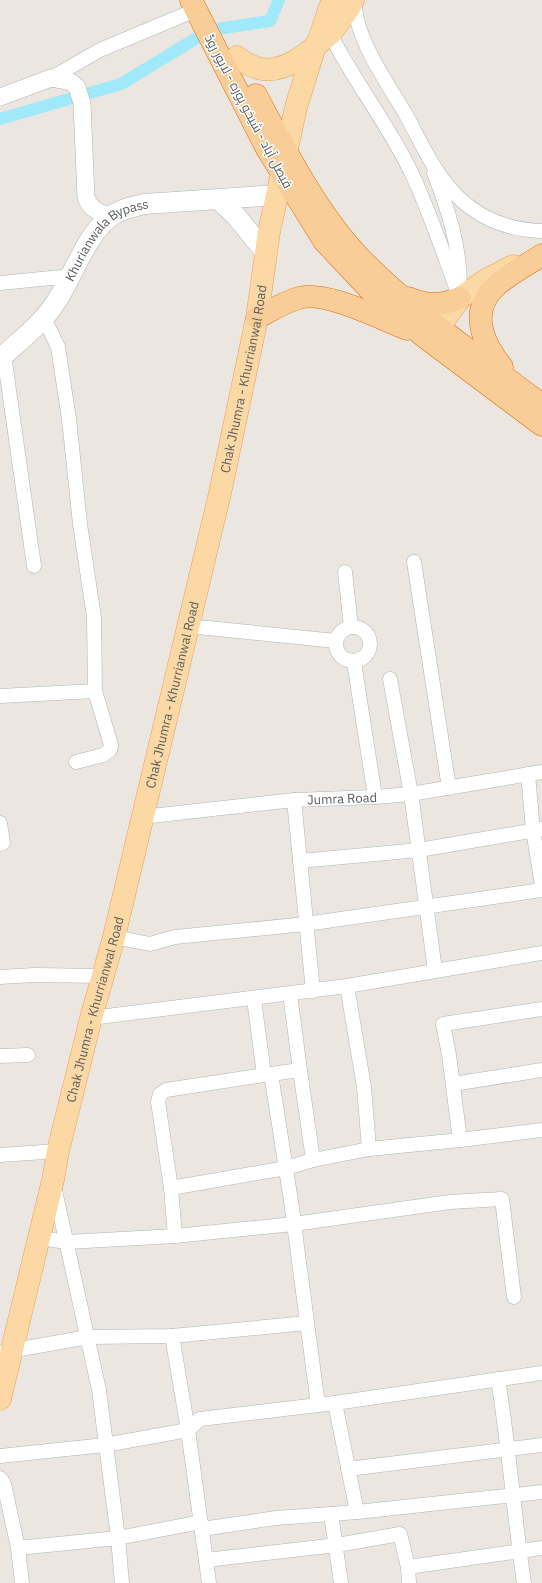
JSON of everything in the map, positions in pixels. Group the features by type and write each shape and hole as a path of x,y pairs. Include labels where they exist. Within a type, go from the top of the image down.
{"highway":[{"name":"فیصل آباد - شیخو پورہ - لاہور روڈ","path":"198,5 229,52 287,153 336,229 361,260 399,295 454,360 542,425"},
{"name":"فیصل آباد - شیخو پورہ - لاہور روڈ","path":"229,52 279,185 324,242 372,292 431,334 539,403"},
{"path":"539,403 505,371 489,350 483,338 480,322 485,301 495,287 542,254"},
{"path":"399,295 426,304 441,305 460,298"},
{"path":"257,318 300,298 319,297 431,334"}],"main road":[{"path":"229,52 253,68 268,70 282,67 293,62 322,40 333,0"},
{"name":"Chak Jhumra - Khurrianwal Road","path":"0,1398 6,1352 39,1238 90,1018 114,937 220,493 257,318 266,254 296,106 322,40 355,0"},
{"name":"Khurianwala Bypass","path":"2,357 44,318 56,303 72,276 92,236 110,216 144,204 219,200 279,185"},
{"path":"219,200 236,216 266,254"},
{"path":"431,334 460,298 503,271 542,254"}],"street":[{"path":"355,0 361,29 371,54 429,160 447,207 455,233 460,267 460,298"},
{"path":"0,97 51,78 100,50 198,5"},
{"path":"322,40 340,53 381,118 411,171 460,298"},
{"path":"51,78 64,79 71,82 79,95 86,197 92,207 99,213 110,216"},
{"path":"429,160 459,198 483,215 504,226 542,231"},
{"path":"0,283 72,276"},
{"path":"44,318 58,347 69,419 80,524 94,617 95,691 111,745 110,750 103,755 76,762"},
{"path":"2,357 34,566"},
{"path":"414,562 449,788"},
{"path":"345,572 351,627"},
{"path":"188,626 336,641"},
{"path":"351,627 364,631 370,643 366,656 354,662 342,658 338,652 336,641 340,633 351,627"},
{"path":"354,662 375,798"},
{"path":"390,678 411,794 435,970"},
{"path":"0,696 95,691"},
{"name":"Jumra Road","path":"142,818 294,800 375,798 411,794 542,772"},
{"path":"528,774 538,829 542,886"},
{"path":"294,800 313,991"},
{"path":"0,823 3,843 0,844"},
{"path":"300,861 418,850 538,829"},
{"path":"114,937 150,944 176,937 306,924 542,890"},
{"path":"90,1018 313,991 542,953"},
{"path":"0,977 34,975 102,976"},
{"path":"347,986 364,1087 369,1149"},
{"path":"290,994 313,1160"},
{"path":"254,999 286,1168 318,1405"},
{"path":"460,1140 453,1084 442,1024 542,1009"},
{"path":"0,1056 28,1055"},
{"path":"175,1236 171,1188 158,1102 160,1094 166,1090 300,1070"},
{"path":"453,1084 542,1070"},
{"path":"171,1188 286,1168 313,1160 369,1149 542,1130"},
{"path":"0,1155 58,1151"},
{"path":"53,1180 99,1390 118,1538 122,1583"},
{"path":"39,1238 67,1242 175,1236 294,1224 450,1202 502,1199 514,1297"},
{"path":"6,1352 88,1337 172,1336 308,1324"},
{"path":"172,1336 188,1430 209,1583"},
{"path":"0,1456 105,1445 188,1430 200,1418 335,1403 542,1373"},
{"path":"498,1379 509,1448 512,1496 524,1583"},
{"path":"335,1403 357,1512"},
{"path":"348,1469 542,1445"},
{"path":"0,1478 4,1484 18,1548 22,1583"},
{"path":"18,1548 118,1538 202,1526 276,1518 357,1512 542,1492"},
{"path":"331,1514 337,1544 341,1583"},
{"path":"206,1560 337,1544 400,1534 408,1567 409,1583"},
{"path":"408,1567 542,1548"}],"waterway":[{"path":"0,119 121,84 210,30 270,21 279,0"}]}
